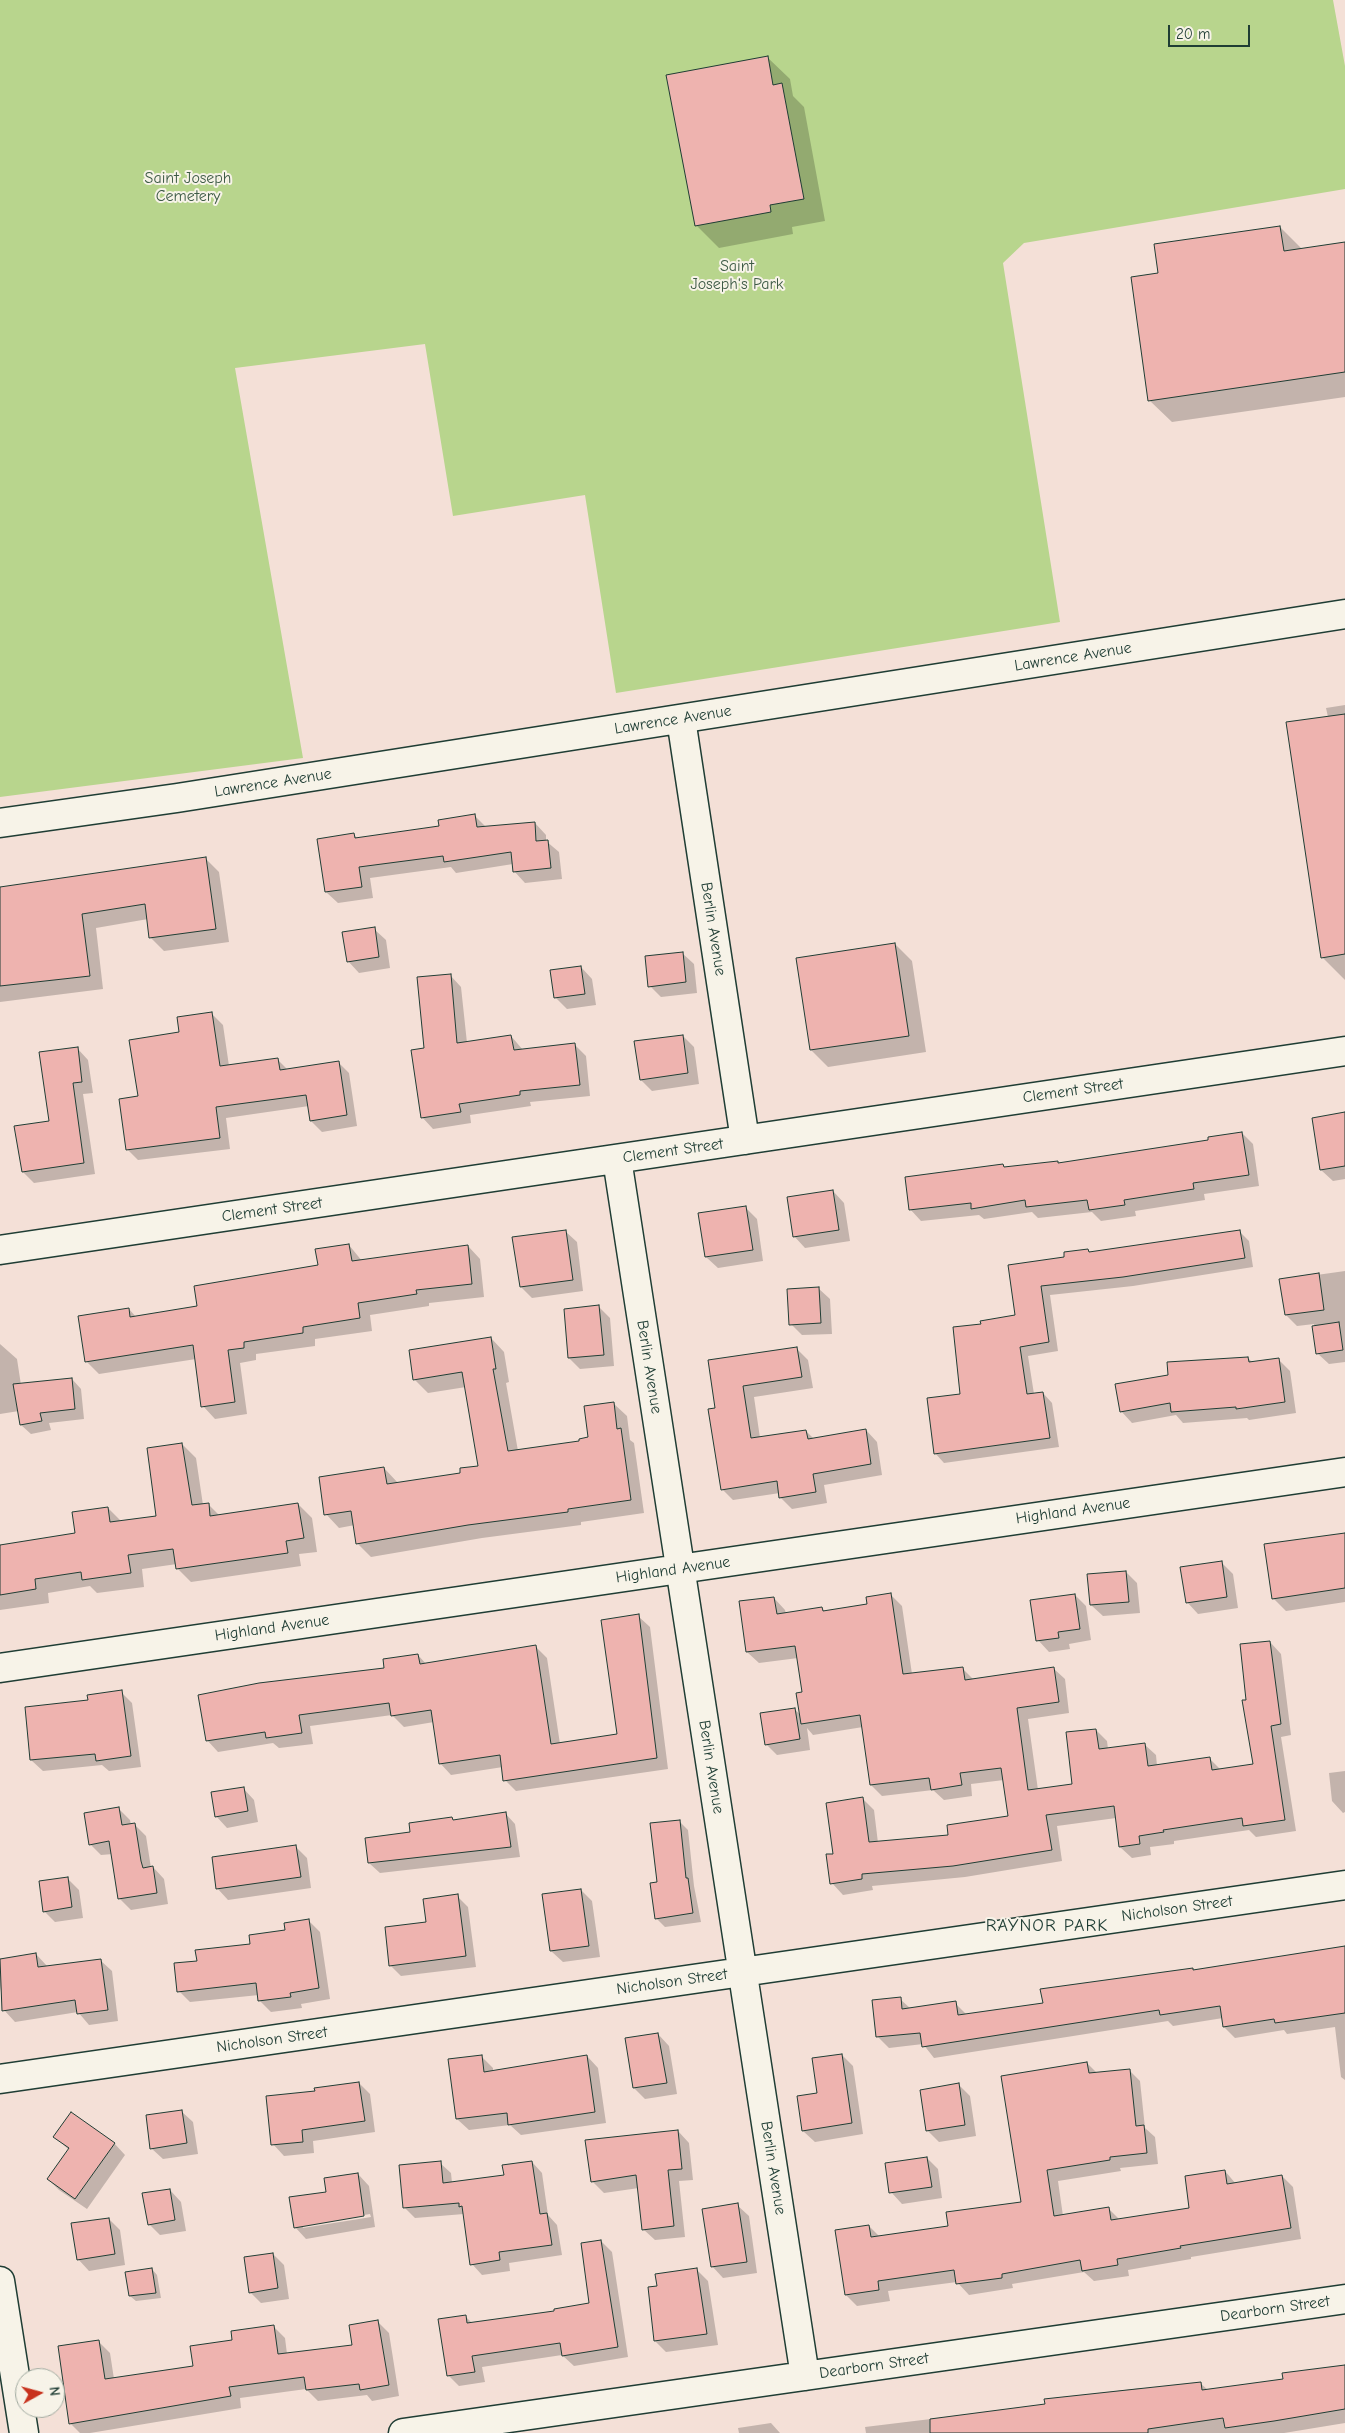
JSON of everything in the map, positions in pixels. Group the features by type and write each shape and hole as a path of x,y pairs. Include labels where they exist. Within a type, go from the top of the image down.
{"street":[{"name":"Lawrence Avenue","path":"0,823 177,798 1345,614"},
{"name":"Berlin Avenue","path":"681,719 745,1140"},
{"name":"Clement Street","path":"0,1250 1345,1051"},
{"name":"Berlin Avenue","path":"617,1159 805,2376"},
{"name":"Highland Avenue","path":"0,1668 1345,1472"},
{"name":"Nicholson Street","path":"0,2079 1345,1885"},
{"path":"0,2281 24,2433"},
{"name":"Dearborn Street","path":"402,2433 1345,2299"}],"green space":[{"name":"Saint Joseph's Park","path":"0,0 1333,0 1345,66 1345,189 1024,243 1003,263 1060,622 616,693 585,495 453,516 425,344 235,368 303,758 0,797"}],"building":[{"path":"768,56 773,85 782,83 804,199 770,205 771,212 695,226 666,75"},
{"path":"1280,226 1284,251 1345,242 1345,372 1148,401 1131,277 1158,273 1154,244"},
{"path":"1345,714 1345,954 1321,958 1286,722"},
{"path":"475,814 477,827 535,822 536,841 548,840 551,868 513,872 511,852 444,862 443,856 359,867 362,887 325,892 317,839 354,833 355,838 439,826 438,820"},
{"path":"206,857 216,929 149,938 145,904 82,914 90,976 0,986 0,887"},
{"path":"375,927 379,957 347,962 342,932"},
{"path":"895,943 909,1036 810,1050 796,958"},
{"path":"683,952 686,982 648,987 645,956"},
{"path":"581,966 585,994 554,998 550,970"},
{"path":"451,974 457,1043 511,1035 514,1050 575,1043 580,1085 520,1091 520,1095 459,1104 461,1112 421,1118 411,1050 424,1048 417,977"},
{"path":"212,1012 220,1066 278,1058 280,1070 339,1061 347,1115 310,1121 306,1095 216,1107 220,1138 126,1150 119,1099 138,1096 129,1040 179,1032 177,1017"},
{"path":"683,1035 688,1073 640,1080 634,1041"},
{"path":"78,1047 82,1082 73,1083 84,1163 22,1172 14,1126 49,1121 39,1052"},
{"path":"1345,1112 1345,1166 1320,1170 1312,1118"},
{"path":"1242,1132 1249,1175 1193,1183 1194,1189 1124,1200 1125,1205 1089,1210 1087,1200 1026,1207 1025,1200 971,1209 971,1203 909,1210 905,1177 1003,1164 1004,1167 1058,1161 1058,1163 1208,1140 1208,1137"},
{"path":"833,1190 839,1230 793,1237 787,1197"},
{"path":"746,1206 753,1250 705,1257 698,1213"},
{"path":"566,1230 573,1280 520,1287 512,1237"},
{"path":"1240,1230 1245,1258 1123,1277 1041,1286 1049,1342 1020,1347 1027,1394 1043,1392 1050,1438 934,1454 927,1398 960,1394 953,1327 981,1324 980,1321 1015,1315 1008,1265 1064,1257 1064,1252 1088,1249 1089,1252"},
{"path":"349,1244 352,1261 468,1245 472,1284 416,1290 417,1294 358,1303 360,1318 303,1327 303,1333 244,1342 244,1348 228,1350 235,1402 201,1407 193,1345 85,1362 78,1316 129,1308 130,1317 197,1306 194,1286 318,1265 315,1249"},
{"path":"1319,1273 1324,1310 1285,1315 1279,1279"},
{"path":"819,1287 821,1323 789,1325 787,1289"},
{"path":"599,1305 604,1355 568,1358 564,1309"},
{"path":"1339,1322 1343,1350 1316,1354 1312,1326"},
{"path":"491,1337 496,1369 493,1369 508,1451 579,1441 579,1439 588,1437 584,1406 614,1402 617,1429 621,1428 631,1500 568,1509 568,1512 468,1525 356,1544 351,1511 324,1515 319,1477 384,1467 387,1484 460,1473 460,1468 478,1466 462,1372 413,1380 409,1350"},
{"path":"797,1347 802,1377 743,1386 751,1438 806,1430 808,1439 866,1429 871,1464 813,1474 816,1492 779,1498 777,1481 721,1490 708,1409 715,1408 708,1360"},
{"path":"1248,1357 1249,1362 1279,1358 1285,1402 1236,1409 1236,1407 1171,1412 1170,1403 1120,1412 1115,1384 1168,1375 1167,1362"},
{"path":"72,1378 75,1409 40,1413 42,1421 20,1425 13,1384"},
{"path":"182,1443 192,1505 209,1503 210,1516 298,1503 304,1538 286,1541 288,1553 176,1569 173,1549 128,1555 131,1573 82,1580 81,1572 35,1579 36,1589 0,1595 0,1545 75,1533 72,1512 108,1507 110,1522 156,1516 147,1448"},
{"path":"1345,1533 1345,1588 1272,1599 1264,1544"},
{"path":"1222,1561 1227,1597 1186,1603 1180,1567"},
{"path":"1126,1571 1129,1602 1090,1605 1087,1574"},
{"path":"891,1593 903,1674 963,1667 965,1680 1054,1667 1059,1702 1017,1708 1028,1790 1072,1784 1066,1732 1096,1729 1099,1749 1145,1743 1148,1766 1210,1757 1212,1770 1253,1764 1242,1700 1246,1700 1240,1644 1270,1641 1281,1724 1271,1726 1285,1820 1243,1826 1242,1818 1163,1830 1164,1832 1139,1836 1140,1844 1119,1847 1114,1806 1046,1815 1052,1850 953,1866 862,1874 862,1879 830,1884 826,1854 833,1854 826,1803 863,1797 869,1842 948,1835 947,1825 1008,1816 1001,1768 960,1773 962,1785 931,1790 929,1778 870,1785 860,1715 801,1724 796,1693 802,1692 795,1646 746,1652 739,1601 774,1597 777,1614 822,1607 823,1611 867,1604 866,1597"},
{"path":"1075,1594 1080,1629 1058,1632 1059,1638 1036,1641 1030,1600"},
{"path":"639,1614 657,1758 503,1781 500,1755 439,1764 431,1710 391,1716 389,1703 299,1715 302,1733 266,1738 265,1732 206,1741 198,1695 259,1683 384,1668 383,1659 418,1654 420,1664 536,1645 551,1744 617,1734 601,1620"},
{"path":"122,1690 131,1756 96,1761 95,1754 30,1760 25,1707 88,1700 87,1695"},
{"path":"795,1708 800,1739 765,1745 760,1713"},
{"path":"244,1787 248,1811 215,1817 211,1792"},
{"path":"119,1807 122,1825 135,1823 143,1868 153,1866 157,1893 118,1899 109,1841 89,1845 84,1813"},
{"path":"506,1812 511,1847 368,1863 365,1838 410,1832 409,1823 452,1817 453,1820"},
{"path":"680,1820 686,1878 688,1878 693,1913 655,1919 650,1883 657,1882 650,1823"},
{"path":"296,1845 301,1877 216,1889 212,1857"},
{"path":"68,1877 72,1907 43,1912 39,1881"},
{"path":"581,1889 589,1946 550,1951 542,1894"},
{"path":"458,1894 466,1956 389,1966 385,1927 426,1922 423,1899"},
{"path":"309,1919 319,1988 290,1993 291,1997 258,2001 256,1983 177,1992 174,1963 197,1961 195,1950 250,1944 249,1935 285,1930 284,1923"},
{"path":"1345,1946 1345,2013 1275,2023 1274,2019 1223,2027 1220,2006 1160,2015 1159,2010 922,2047 920,2033 876,2037 872,2000 901,1997 902,2009 956,2001 958,2015 1043,2003 1040,1989 1193,1968 1193,1970"},
{"path":"36,1953 38,1967 101,1959 108,2010 77,2014 75,2000 2,2011 0,1959"},
{"path":"658,2033 667,2083 633,2088 625,2038"},
{"path":"842,2054 852,2123 802,2131 797,2096 817,2093 812,2058"},
{"path":"482,2055 484,2072 587,2055 595,2112 508,2125 507,2113 456,2119 448,2059"},
{"path":"1087,2062 1089,2073 1130,2069 1136,2126 1144,2125 1147,2153 1110,2157 1110,2160 1047,2170 1054,2216 1109,2207 1111,2220 1189,2208 1185,2176 1225,2170 1227,2184 1282,2175 1291,2228 1180,2246 1181,2248 1117,2259 1118,2265 1082,2271 1080,2260 1002,2274 1002,2278 956,2284 954,2270 878,2281 879,2290 845,2295 835,2230 869,2225 871,2237 948,2226 946,2212 1021,2202 1001,2076"},
{"path":"359,2082 365,2121 302,2130 303,2142 271,2145 266,2096 315,2091 314,2088"},
{"path":"959,2083 965,2125 926,2131 920,2090"},
{"path":"182,2110 187,2143 150,2149 146,2115"},
{"path":"71,2112 115,2143 75,2199 47,2179 69,2148 53,2137"},
{"path":"678,2130 682,2169 668,2170 674,2226 642,2230 636,2175 591,2182 585,2140"},
{"path":"927,2157 932,2187 889,2193 885,2163"},
{"path":"441,2161 443,2183 504,2175 502,2165 532,2161 540,2214 547,2213 552,2245 499,2252 500,2260 470,2265 462,2206 459,2207 459,2203 403,2208 399,2165"},
{"path":"358,2173 364,2216 294,2228 289,2197 326,2192 324,2178"},
{"path":"170,2189 175,2220 148,2225 142,2193"},
{"path":"738,2203 747,2262 711,2267 702,2209"},
{"path":"109,2218 115,2254 77,2260 71,2223"},
{"path":"601,2240 618,2347 562,2356 560,2343 472,2356 475,2372 447,2376 438,2319 466,2315 467,2323 554,2311 554,2309 589,2303 581,2243"},
{"path":"273,2253 278,2288 249,2293 244,2257"},
{"path":"152,2268 156,2293 129,2296 125,2272"},
{"path":"697,2268 707,2334 654,2341 648,2287 657,2286 655,2274"},
{"path":"378,2320 389,2385 360,2390 359,2384 306,2390 304,2377 229,2387 231,2396 69,2424 65,2396 65,2368 61,2368 58,2346 99,2340 105,2379 193,2366 190,2346 232,2340 231,2331 274,2325 278,2354 352,2345 349,2325"},
{"path":"1345,2365 1345,2409 1274,2421 1225,2428 1223,2418 1148,2429 1148,2433 930,2433 930,2419 1045,2404 1044,2399 1201,2382 1202,2390 1283,2379 1282,2373"}],"district":[{"name":"RAYNOR PARK","path":"1047,1926"}],"park label":[{"name":"Saint Joseph Cemetery","path":"188,187"}]}
